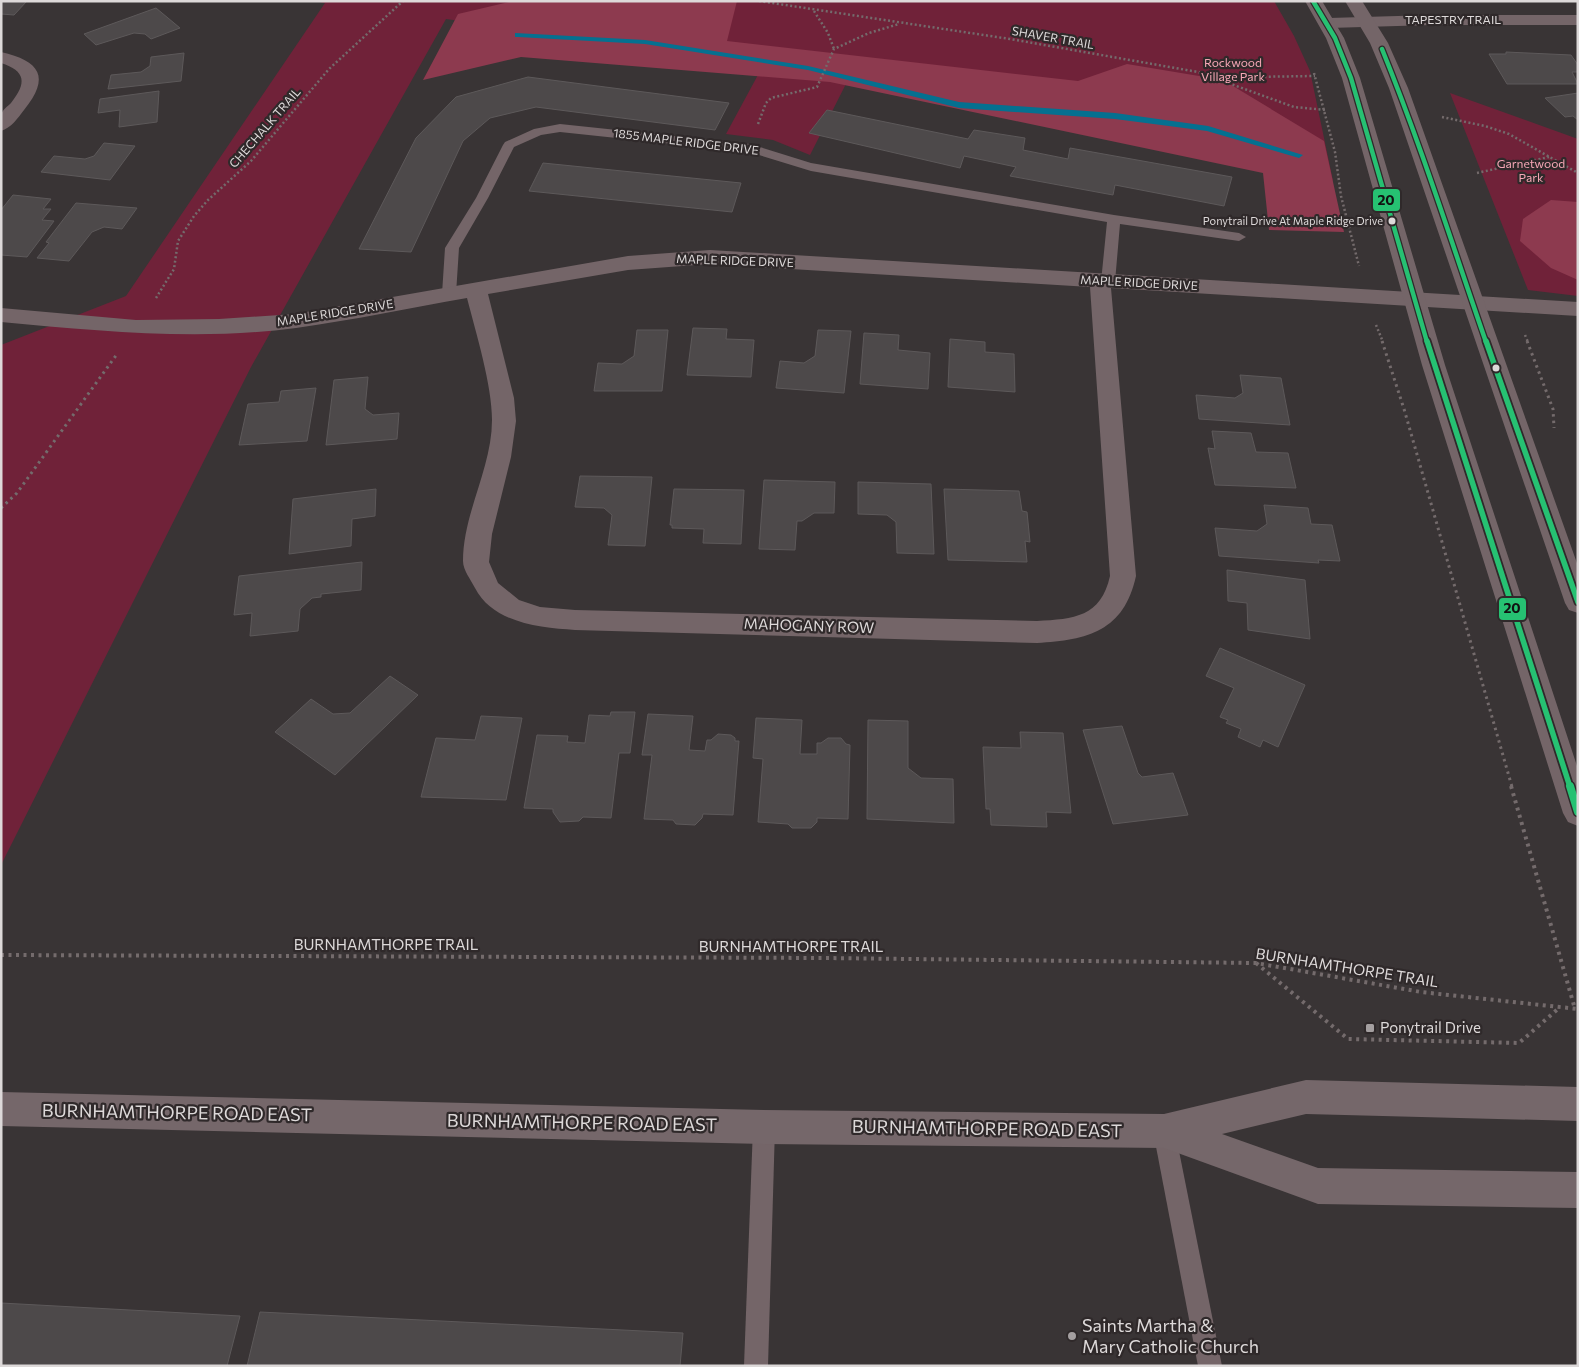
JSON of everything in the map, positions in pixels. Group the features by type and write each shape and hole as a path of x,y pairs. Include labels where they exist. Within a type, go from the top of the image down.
{"main road":[{"name":"BURNHAMTHORPE ROAD EAST","path":"1,1109 764,1127 1164,1131 1306,1097 1578,1104"},
{"name":"BURNHAMTHORPE ROAD EAST","path":"1164,1131 1318,1186 1578,1190"}],"street":[{"path":"1313,1 1329,23 1350,73 1414,300 1482,524 1578,813"},
{"path":"1353,1 1368,22 1385,56 1408,113 1472,303 1578,603"},
{"name":"TAPESTRY TRAIL","path":"1329,23 1578,20"},
{"path":"1,57 15,60 25,66 32,78 28,93 1,124"},
{"name":"MAPLE RIDGE DRIVE","path":"1,315 136,327 219,326 295,321 628,263 710,257 1578,309"},
{"name":"MAHOGANY ROW","path":"476,289 502,398 504,421 503,438 479,534 476,562 484,583 502,602 528,614 575,620 1037,632 1074,629 1093,622 1108,611 1122,590 1123,576 1104,281"}],"lane":[{"name":"1855 MAPLE RIDGE DRIVE","path":"449,294 452,248 482,198 509,145 538,132 560,128 750,148 805,166 1114,219 1239,237"},
{"path":"1104,281 1114,219"},
{"path":"756,1366 764,1127"},
{"path":"1164,1131 1210,1366"}],"path":[{"name":"CHECHALK TRAIL","path":"155,300 174,269 178,241 194,216 214,194 251,161 329,69 403,1"},
{"name":"SHAVER TRAIL","path":"759,1 814,11 1010,39 1198,72 1294,108 1332,110"},
{"path":"814,11 828,33 834,49"},
{"path":"750,148 768,100 813,89 820,81 834,49 869,33 902,23"},
{"path":"1312,68 1335,152 1341,196 1361,274"},
{"path":"1198,72 1246,77 1315,76"},
{"path":"1440,116 1480,124 1500,131 1550,156 1578,173"},
{"path":"1477,173 1550,156"},
{"path":"1375,321 1388,356 1404,410 1576,1009"},
{"path":"1,508 17,493 118,354"},
{"name":"BURNHAMTHORPE TRAIL","path":"1,955 824,958 1256,963 1421,992 1576,1009"},
{"path":"1256,963 1348,1039 1519,1043 1560,1008"}],"green space":[{"name":"Rockwood Village Park","path":"315,1 1274,1 1294,36 1310,71 1333,181 1299,155 851,74 810,155 773,140 726,134 765,62 446,19 251,367 1,865 1,345 126,296 325,3"},
{"name":"Garnetwood Park","path":"1450,93 1578,139 1578,296 1528,290"}],"shaded area":[{"path":"513,1 737,1 727,41 1078,81 1127,64 1223,80 1324,141 1344,232 1269,230 1263,173 830,82 521,57 423,80 458,14"},
{"path":"1551,200 1578,202 1578,280 1551,268 1520,241 1523,219"}],"building":[{"path":"1,1 27,1 14,15 1,14"},
{"path":"156,8 180,28 151,39 145,34 134,33 96,45 84,34"},
{"path":"1506,52 1571,55 1578,65 1578,72 1572,72 1578,84 1507,84 1489,54 1506,54"},
{"path":"184,53 181,81 108,89 111,75 141,72 150,66 151,57"},
{"path":"528,77 729,103 715,130 536,107 490,118 463,141 411,252 359,249 416,138 456,97"},
{"path":"159,91 157,122 119,127 120,110 98,113 100,99"},
{"path":"1578,93 1578,120 1573,116 1565,117 1545,98"},
{"path":"827,110 968,139 974,130 1025,138 1023,150 1068,159 1070,148 1232,177 1224,206 1115,185 1113,195 1010,176 1016,167 964,156 960,168 809,133"},
{"path":"104,143 135,146 110,180 41,172 54,156 85,159 94,156"},
{"path":"543,163 741,183 732,212 529,191"},
{"path":"13,195 51,199 43,209 51,209 42,220 54,221 27,257 1,255 1,210"},
{"path":"76,203 137,208 122,229 104,227 92,232 69,261 37,258 49,243 46,242"},
{"path":"693,328 727,329 726,339 754,340 751,377 687,375"},
{"path":"637,330 668,330 662,391 594,391 598,363 622,364 634,356"},
{"path":"818,330 851,331 844,393 776,388 780,361 804,363 815,356"},
{"path":"864,333 899,335 898,350 930,353 928,389 860,384"},
{"path":"950,339 985,342 985,352 1014,354 1015,392 948,387"},
{"path":"1240,375 1281,378 1290,425 1199,419 1196,395 1235,398 1243,393"},
{"path":"368,377 365,409 373,415 399,413 397,439 326,445 334,380"},
{"path":"316,388 307,441 239,445 248,404 279,402 281,391"},
{"path":"1212,431 1251,433 1256,452 1288,453 1296,488 1215,485 1208,448 1215,449"},
{"path":"580,476 652,477 645,546 608,545 612,515 604,508 575,507"},
{"path":"764,480 835,482 834,513 814,513 802,521 797,521 795,550 759,549"},
{"path":"858,482 931,484 934,554 897,553 896,522 887,515 858,514"},
{"path":"376,489 375,516 352,519 351,546 289,554 293,499"},
{"path":"674,489 744,490 741,544 703,543 704,529 672,528 672,525 670,525"},
{"path":"944,489 1019,491 1022,511 1027,512 1030,542 1025,541 1027,562 948,560"},
{"path":"1264,505 1308,508 1311,524 1332,525 1340,561 1318,560 1319,563 1219,556 1215,528 1257,531 1267,524"},
{"path":"362,562 361,590 321,594 321,597 312,598 300,609 298,631 250,636 252,613 234,615 239,576"},
{"path":"1227,570 1305,580 1310,639 1248,630 1247,603 1228,601"},
{"path":"1220,648 1305,685 1278,747 1263,740 1260,747 1238,737 1241,729 1226,723 1228,720 1220,717 1234,688 1206,676"},
{"path":"390,676 418,695 335,775 275,732 311,699 333,714 350,713"},
{"path":"611,712 635,712 630,753 619,753 611,818 583,817 579,821 560,822 553,809 524,808 537,735 568,736 567,742 585,743 589,715 610,716"},
{"path":"648,714 693,716 689,750 705,751 707,740 711,740 718,734 731,735 735,738 735,741 739,741 733,815 703,814 702,818 695,825 676,824 673,820 644,819 652,755 642,755"},
{"path":"481,716 522,718 506,800 421,797 436,738 475,740"},
{"path":"756,718 802,720 800,754 817,754 817,743 821,743 828,738 841,738 846,744 850,745 848,819 817,818 817,822 811,828 792,828 788,824 758,822 763,759 753,758"},
{"path":"868,720 908,721 908,768 921,778 953,779 954,823 867,819"},
{"path":"1122,726 1138,773 1142,777 1173,773 1188,815 1113,824 1083,730"},
{"path":"1020,732 1063,733 1071,813 1046,812 1047,827 991,825 990,809 986,809 983,747 1021,748"},
{"path":"1,1303 240,1316 227,1366 1,1366"},
{"path":"260,1312 683,1333 680,1366 247,1366"}],"waterway":[{"path":"518,35 645,42 808,68 959,105 1115,116 1208,129 1299,155"}],"transit line":[{"name":"20","path":"1313,1 1335,38 1351,78 1434,365 1578,812"},
{"name":"20","path":"1382,49 1408,113 1430,182 1578,602"}],"place":[{"name":"Ponytrail Drive At Maple Ridge Drive","path":"1392,221"},
{"name":"Ponytrail Drive","path":"1370,1028"},
{"name":"Saints Martha & Mary Catholic Church","path":"1072,1336"}]}
